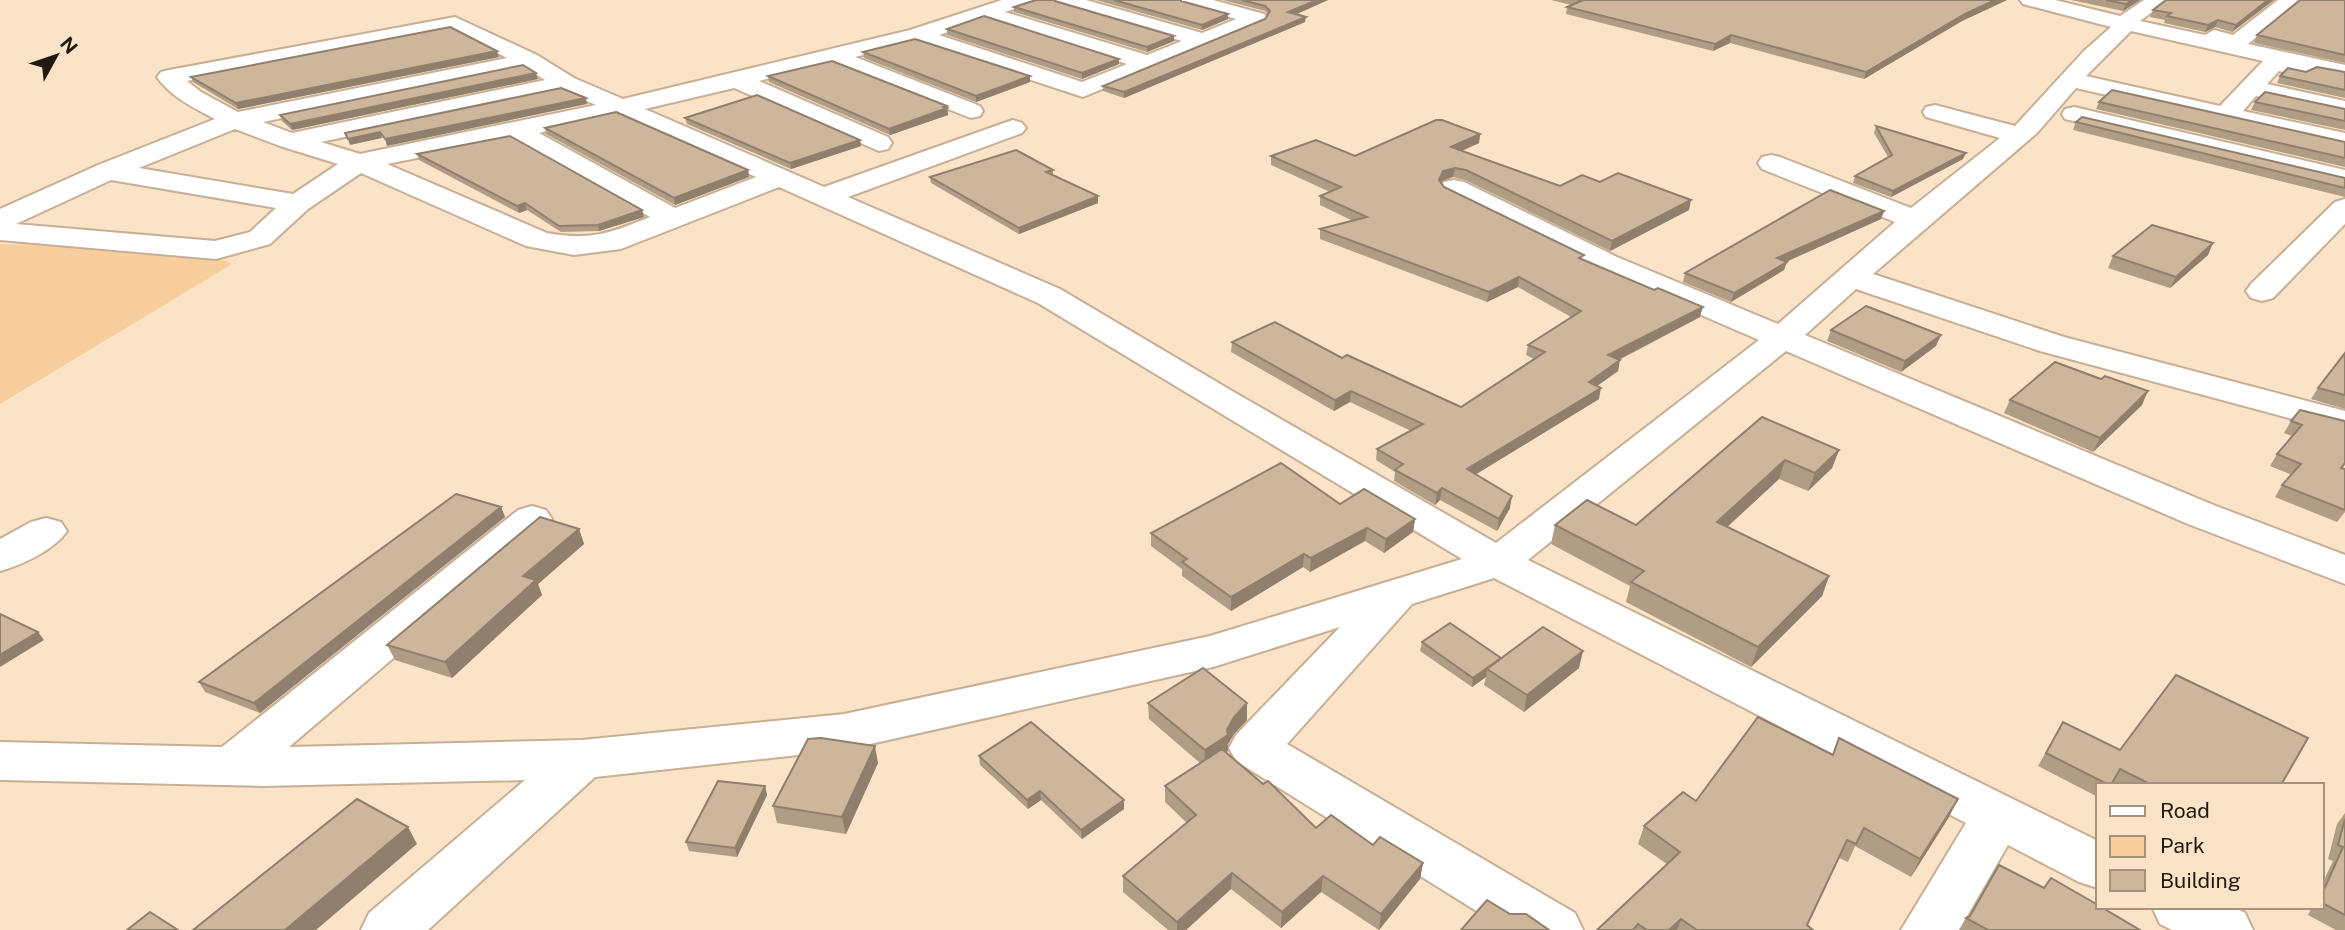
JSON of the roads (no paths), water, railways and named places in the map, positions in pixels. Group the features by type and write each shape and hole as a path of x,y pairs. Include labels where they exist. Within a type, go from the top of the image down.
{"street":[{"path":"0,231 216,250 260,238 298,202 359,162 516,131 736,80 918,35 1022,0"},
{"path":"1063,0 1203,40"},
{"path":"918,35 1083,90 1263,16 1189,0"},
{"path":"2030,0 2138,16 2345,72"},
{"path":"2053,0 2138,16 2237,42 2291,0"},
{"path":"0,761 232,767 582,759 844,732 1213,651 1498,562 1783,337 1915,220 2086,83 2138,16 2172,0"},
{"path":"982,12 1149,63"},
{"path":"780,177 610,243 586,248 560,246 537,240 359,162 289,141 235,120 192,97 170,77 448,15 486,40 529,60 566,83 618,107 824,196 1049,296 1498,562 2096,865"},
{"path":"446,48 486,40"},
{"path":"832,56 971,111"},
{"path":"0,220 235,120 529,60"},
{"path":"2226,114 2274,63 2345,78"},
{"path":"736,80 879,143"},
{"path":"289,141 566,83"},
{"path":"2086,83 2345,141"},
{"path":"2086,83 2074,114 2345,178"},
{"path":"2250,88 2345,108"},
{"path":"192,97 232,90"},
{"path":"1935,112 2019,135"},
{"path":"824,196 1013,128"},
{"path":"516,131 673,218"},
{"path":"1771,163 1915,220"},
{"path":"108,172 298,202"},
{"path":"1454,188 1605,263 2202,516 2345,570"},
{"path":"2262,290 2345,208"},
{"path":"1851,277 2052,344 2345,422"},
{"path":"232,767 532,519"},
{"path":"0,557 46,531"},
{"path":"1399,593 1254,748 1555,930"},
{"path":"389,930 582,759"},
{"path":"1929,930 1998,816"},
{"path":"2184,909 2225,930"}]}
